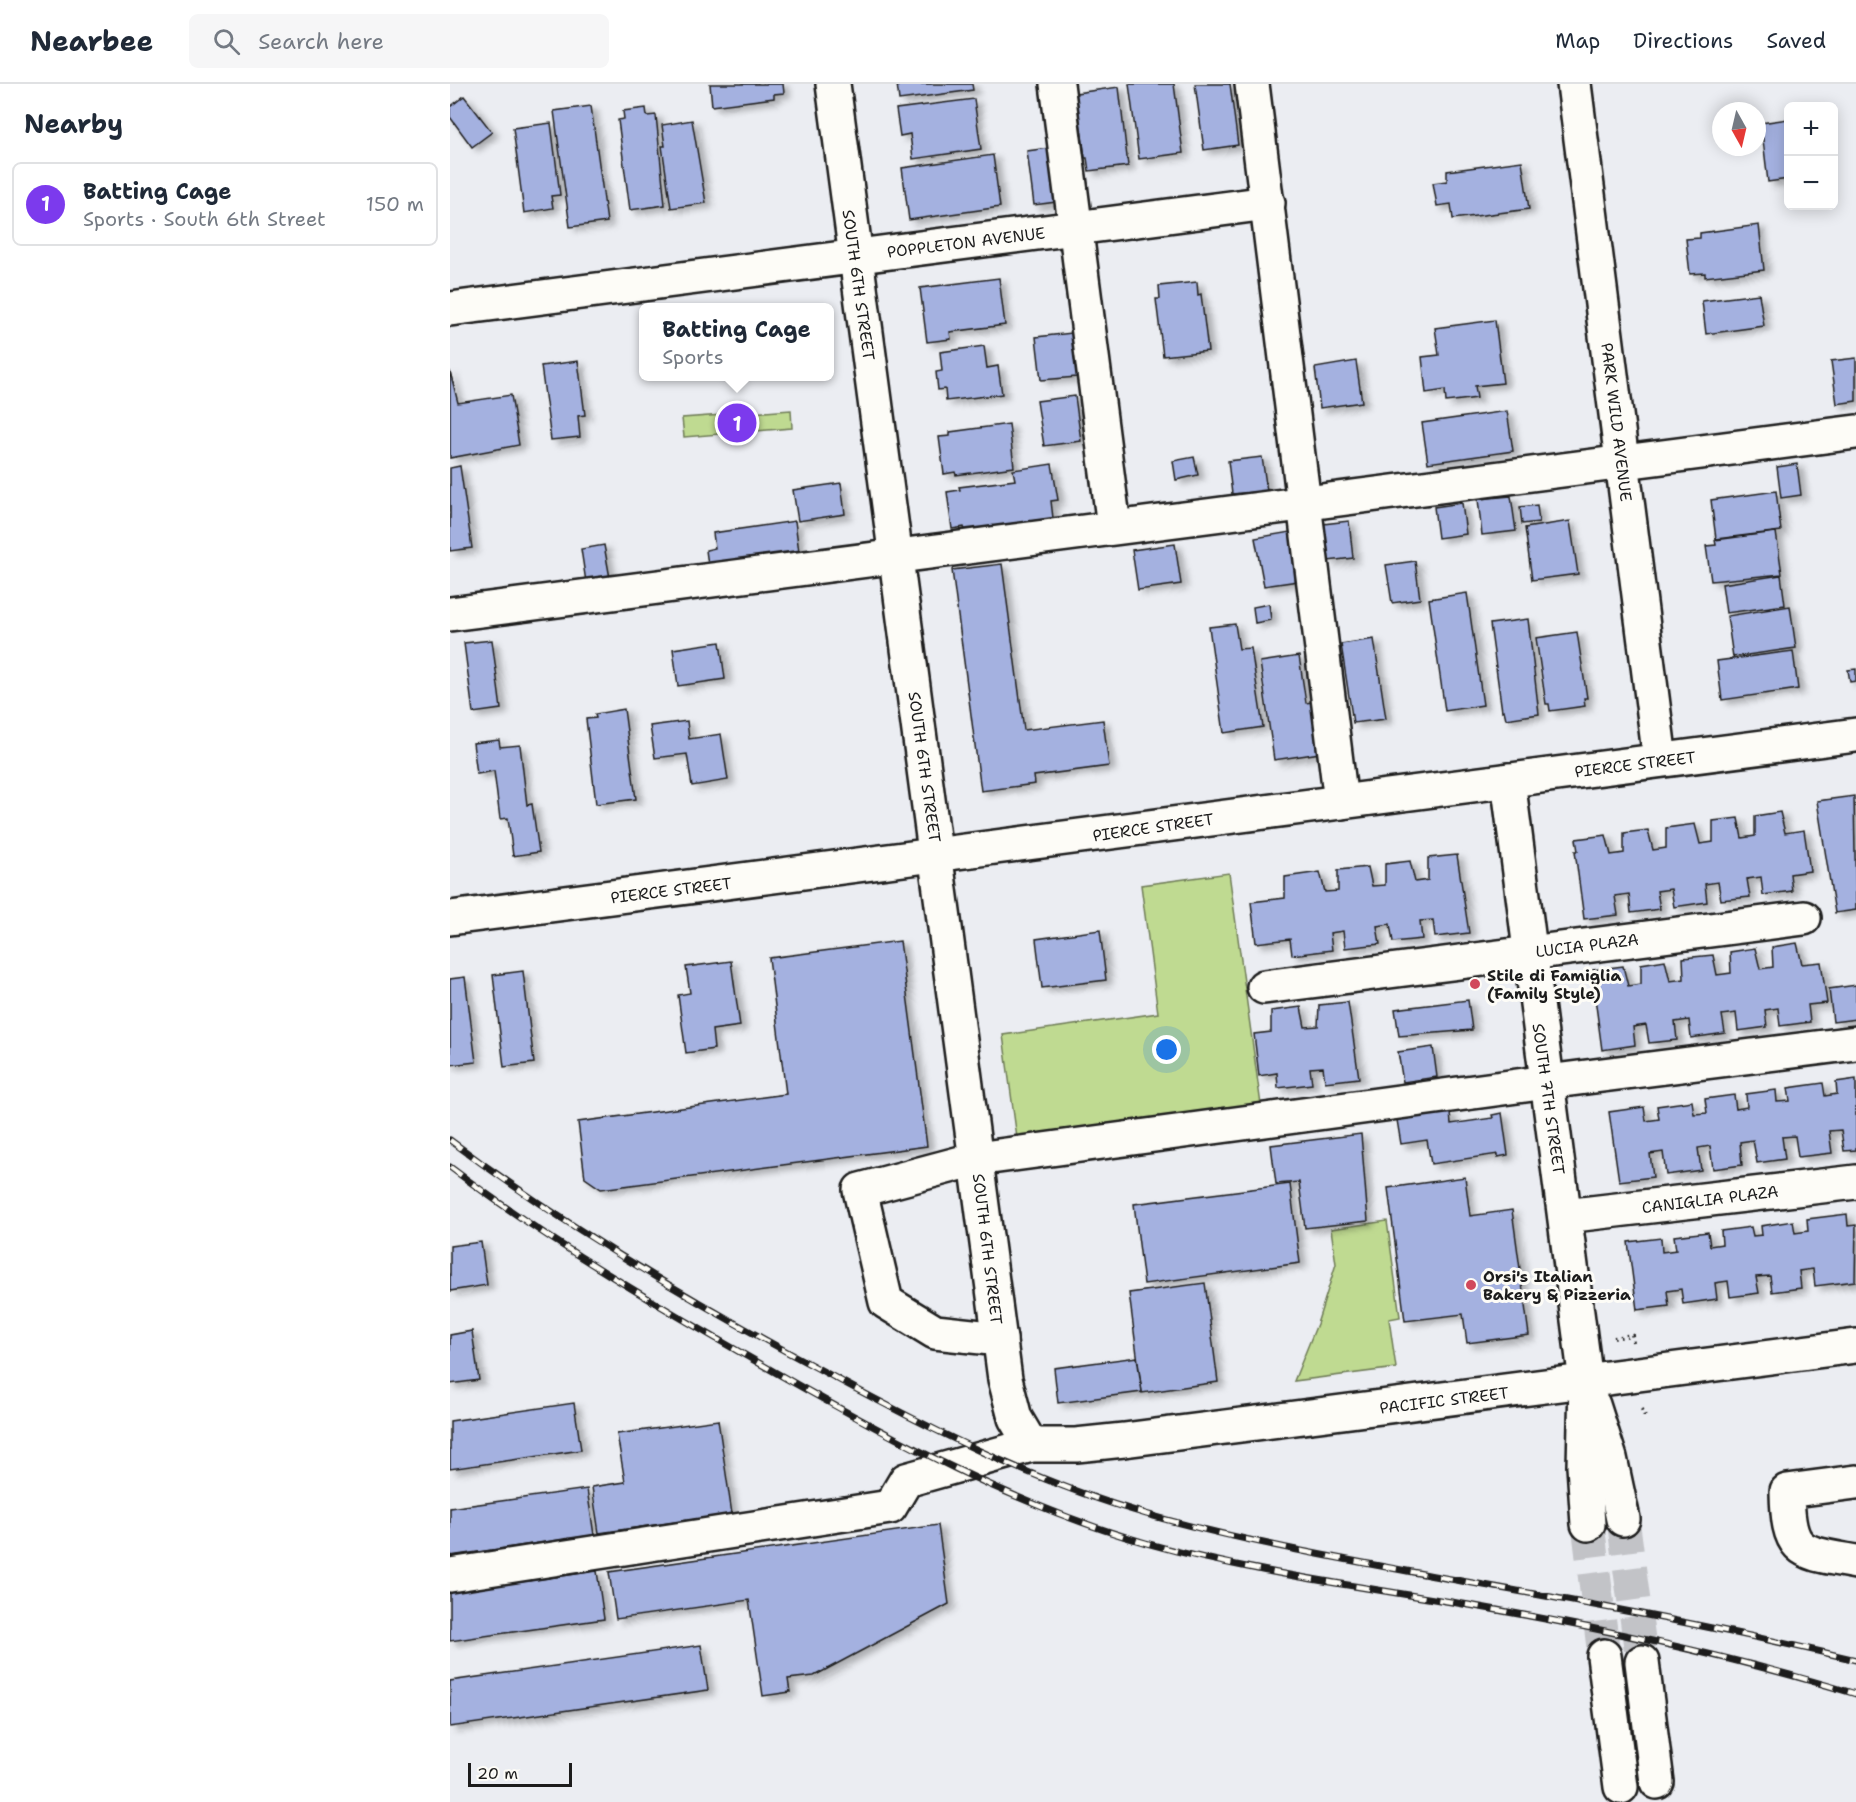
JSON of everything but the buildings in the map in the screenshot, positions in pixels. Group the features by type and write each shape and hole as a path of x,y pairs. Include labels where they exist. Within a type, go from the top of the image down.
{"street":[{"name":"SOUTH 6TH STREET","path":"833,84 1000,1339 1010,1401 1019,1426 1030,1445"},
{"path":"1057,84 1114,527"},
{"path":"1252,84 1341,802"},
{"name":"PARK WILD AVENUE","path":"1574,84 1660,760"},
{"name":"POPPLETON AVENUE","path":"450,309 1268,203"},
{"path":"450,614 1856,432"},
{"name":"PIERCE STREET","path":"450,918 1856,735"},
{"name":"SOUTH 7TH STREET","path":"1508,780 1586,1382 1584,1467 1587,1524"},
{"name":"LUCIA PLAZA","path":"1264,987 1804,918"},
{"path":"1000,1339 935,1332 886,1302 860,1190 976,1159 1856,1043"},
{"name":"CANIGLIA PLAZA","path":"1565,1216 1856,1182"},
{"name":"PACIFIC STREET","path":"450,1575 890,1507 906,1480 1030,1445 1076,1445 1124,1440 1856,1346"},
{"name":"SOUTH 7TH STREET","path":"1586,1382 1608,1451 1623,1519"},
{"path":"1856,1482 1787,1491 1787,1512 1794,1541 1809,1554 1856,1562"},
{"path":"1604,1656 1621,1787"},
{"path":"1642,1662 1657,1782"}],"green space":[{"path":"791,410 792,428 684,437 682,418"},
{"path":"1229,873 1261,1105 1017,1138 1003,1035 1158,1013 1141,885"},
{"path":"1387,1221 1400,1317 1389,1319 1396,1368 1294,1381 1317,1324 1336,1264 1331,1229"}],"tunnel":[{"path":"1623,1519 1642,1662"},
{"path":"1588,1524 1604,1656"}],"railway":[{"path":"450,1140 584,1233 677,1290 771,1343 938,1431 1020,1469 1103,1501 1186,1525 1265,1543 1662,1618 1856,1660"},
{"path":"450,1167 568,1249 731,1347 909,1445 1048,1510 1146,1543 1226,1563 1616,1633 1760,1667 1856,1694"}],"place":[{"name":"Batting Cage","path":"737,423"},
{"name":"Stile di Famiglia (Family Style)","path":"1475,984"},
{"name":"Orsi's Italian Bakery & Pizzeria","path":"1471,1285"}]}
